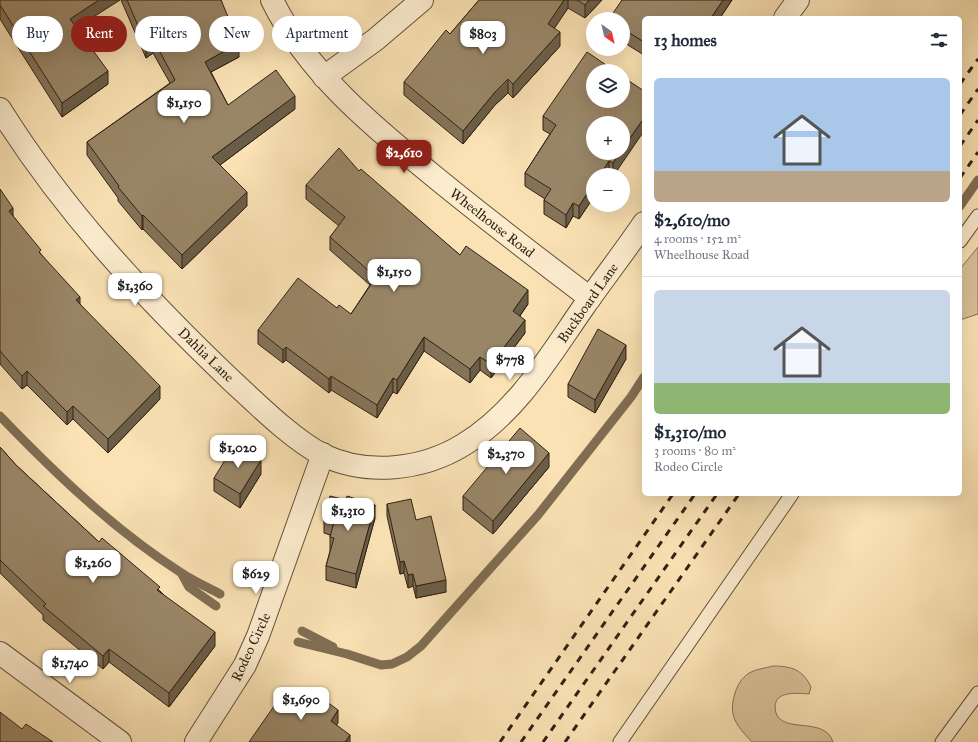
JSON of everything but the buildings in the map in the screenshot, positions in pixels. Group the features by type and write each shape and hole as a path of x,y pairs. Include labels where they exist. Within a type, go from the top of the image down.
{"street":[{"name":"Wheelhouse Road","path":"272,0 299,45 324,77 384,136 484,217 590,298"},
{"path":"324,77 375,40 422,0"},
{"path":"787,16 798,0"},
{"name":"Dahlia Lane","path":"0,109 56,190 101,246 171,321 252,400 290,432 323,454"},
{"name":"Buckboard Lane","path":"323,454 366,467 407,466 426,462 464,445 497,420 516,400 542,367 642,226"},
{"name":"Rodeo Circle","path":"196,742 245,665 258,636 323,454"},
{"path":"0,653 120,742"}],"lane":[{"path":"962,238 978,216"},
{"path":"620,742 791,496"},
{"path":"942,742 978,693"}],"shaded area":[{"path":"978,247 978,314 962,319 962,267"},
{"path":"773,666 786,667 796,670 808,681 811,687 809,694 785,694 777,700 775,706 776,713 780,719 795,725 822,729 829,734 833,742 752,742 738,725 732,708 737,687 749,673"}],"waterway":[{"path":"962,203 978,180"},
{"path":"298,642 347,654 381,665 392,664 407,657 421,646 538,515 631,397 642,380"},
{"path":"0,416 63,479 131,538 180,572 220,594"},
{"path":"182,574 189,587 216,606"},
{"path":"302,631 333,647"}],"railway":[{"path":"962,81 978,59"},
{"path":"962,112 978,89"},
{"path":"962,143 978,120"},
{"path":"962,175 978,152"},
{"path":"500,742 672,496"},
{"path":"521,742 694,496"},
{"path":"543,742 716,496"},
{"path":"565,742 738,496"}]}
